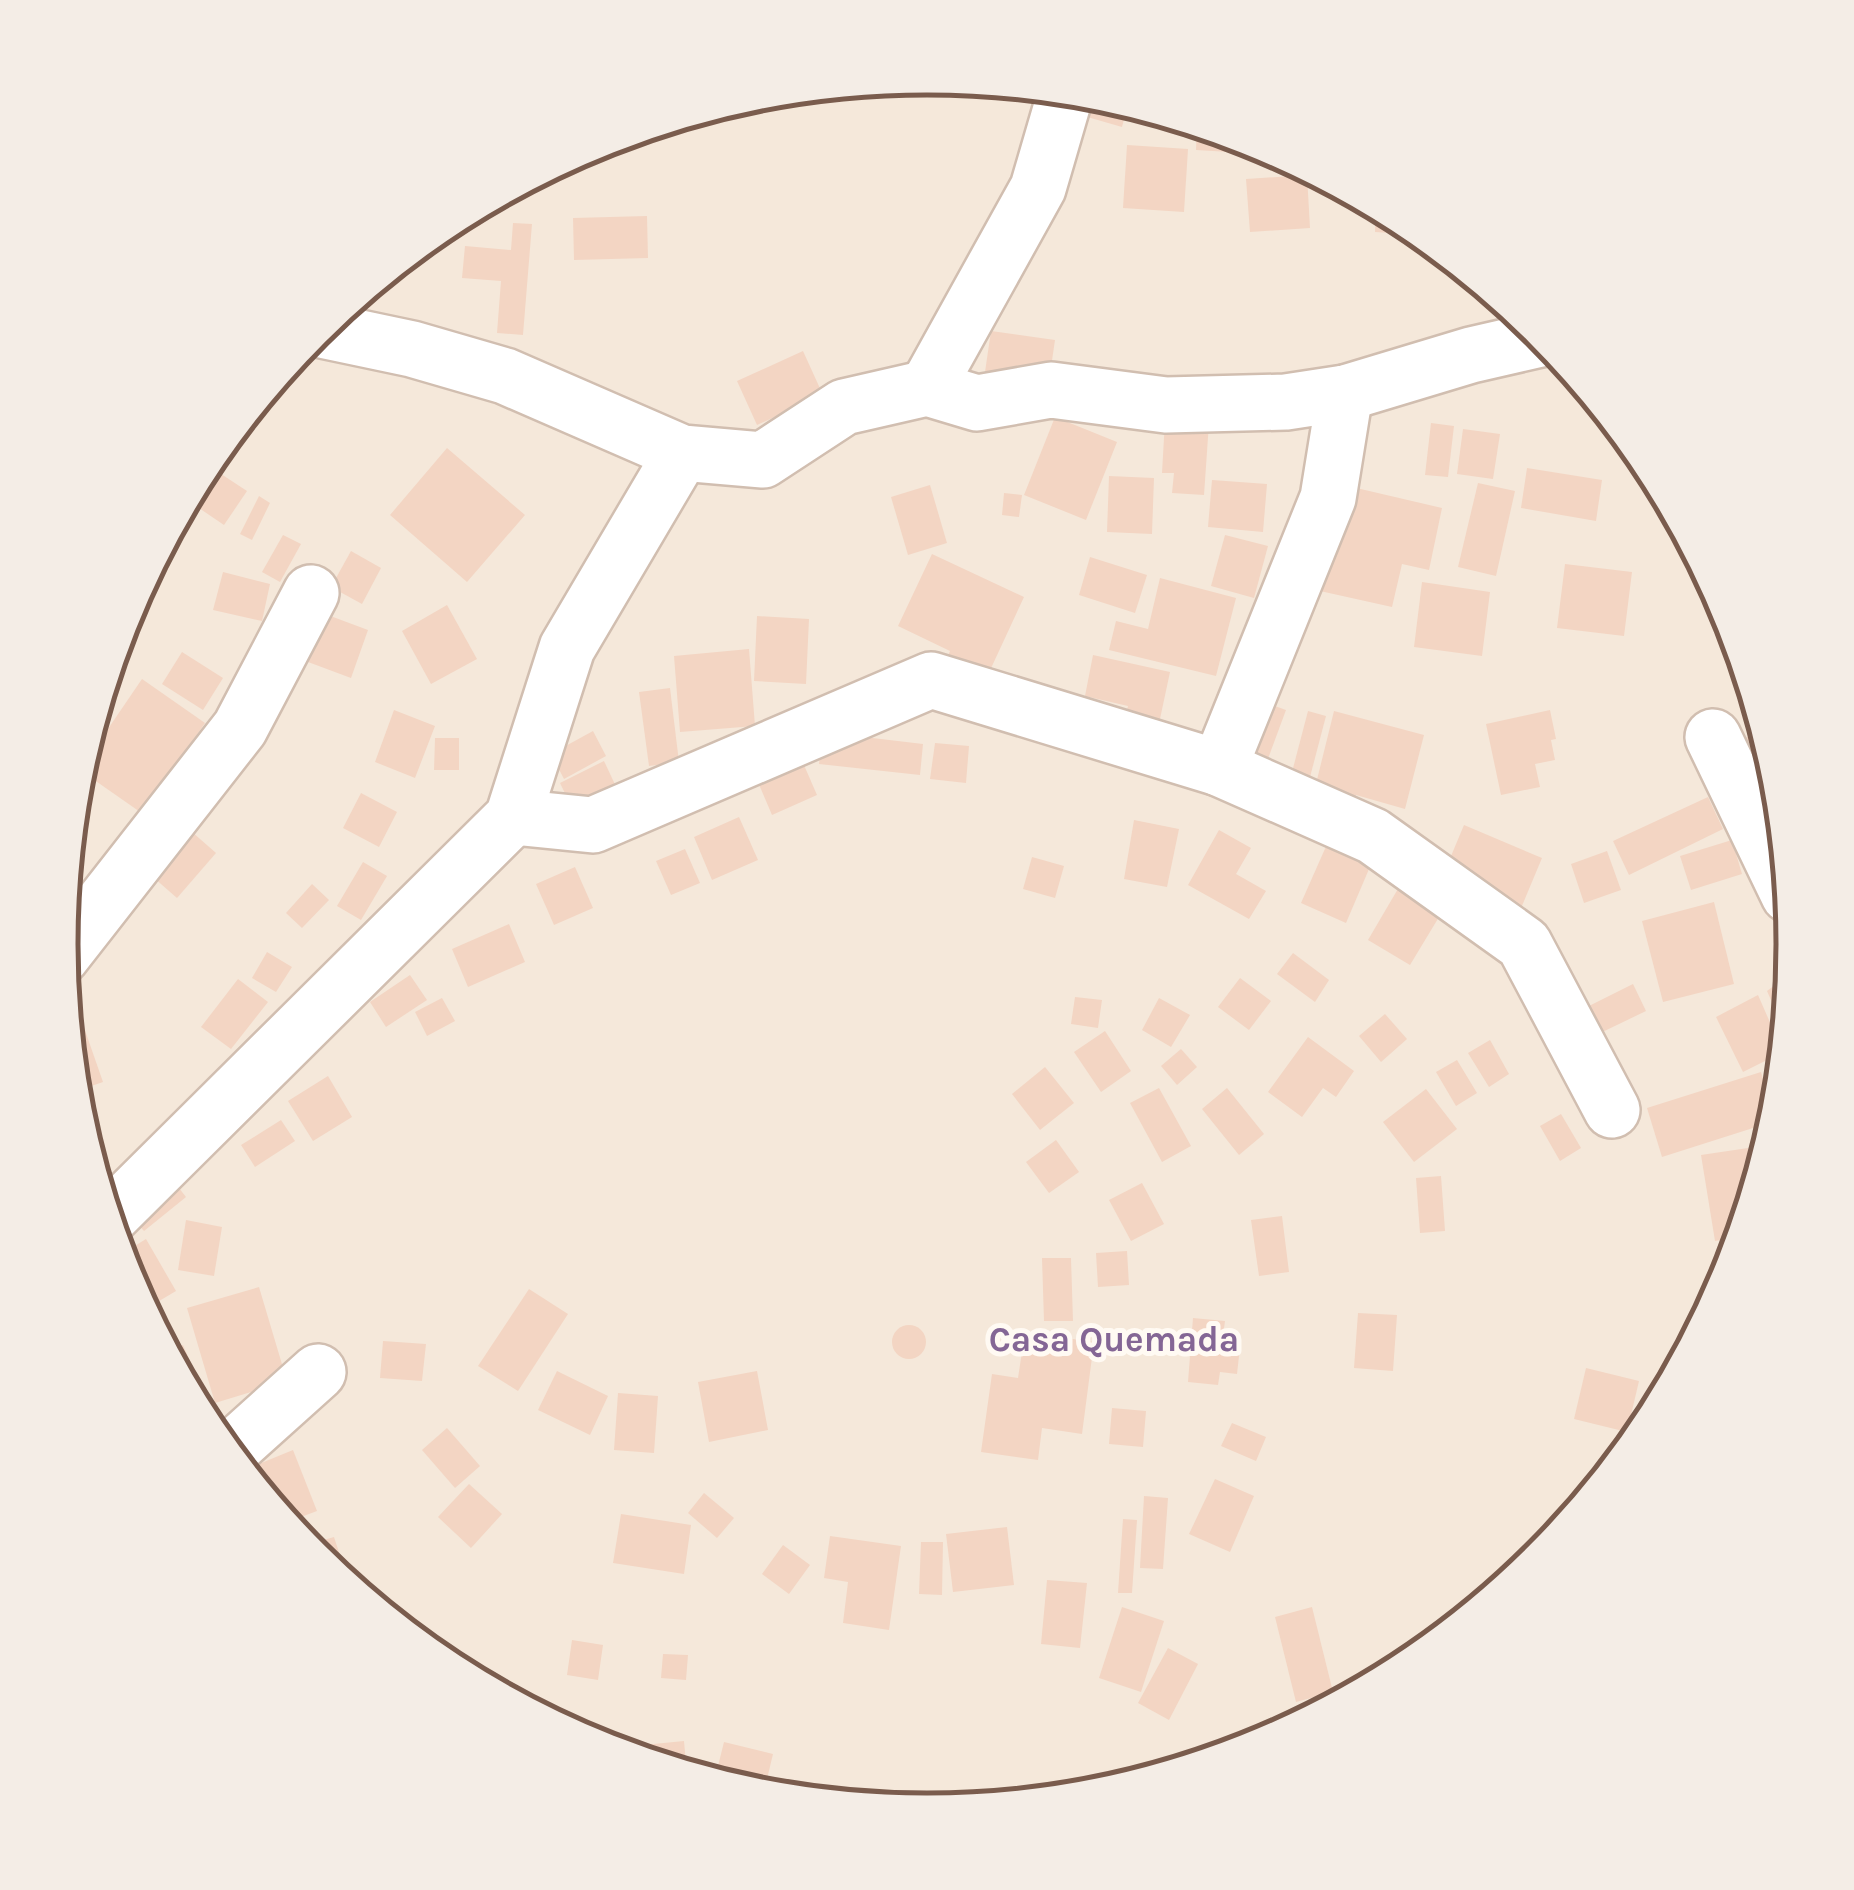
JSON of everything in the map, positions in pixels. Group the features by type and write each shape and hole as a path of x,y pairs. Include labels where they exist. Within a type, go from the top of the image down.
{"street":[{"path":"927,388 1038,188 1062,107"},
{"path":"338,333 412,349 505,376 682,453 763,460 844,407 927,388 977,403 1051,390 1166,404 1286,402 1345,393 1526,342"},
{"path":"1218,768 1328,498 1345,393"},
{"path":"120,1207 513,817 567,648 682,453"},
{"path":"78,934 240,728 311,593"},
{"path":"513,817 593,825 931,680 1218,768 1374,836 1524,944 1612,1110"},
{"path":"1713,737 1772,859"},
{"path":"240,1443 318,1372"}],"shaded area":[{"path":"871,97 983,97 1038,103 1147,124 1200,141 1252,160 1352,209 1444,271 1487,306 1528,344 1601,428 1663,520 1689,569 1712,620 1748,725 1760,779 1775,889 1775,1001 1769,1056 1748,1165 1731,1218 1712,1270 1663,1370 1601,1462 1566,1505 1528,1546 1444,1619 1352,1681 1303,1707 1252,1730 1147,1766 1093,1778 983,1793 871,1793 816,1787 707,1766 654,1749 602,1730 502,1681 410,1619 367,1584 326,1546 253,1462 191,1370 165,1321 142,1270 106,1165 94,1111 79,1001 79,889 85,834 106,725 123,672 142,620 191,520 253,428 288,385 326,344 410,271 502,209 551,183 602,160 707,124 761,112"}],"building":[{"path":"1071,108 1124,119 1122,127 1070,112"},
{"path":"1196,140 1230,152 1196,150"},
{"path":"1127,145 1188,149 1184,212 1123,208"},
{"path":"1288,176 1308,185 1310,228 1250,232 1246,179"},
{"path":"647,216 648,258 574,260 573,218"},
{"path":"513,223 532,224 523,335 497,333 501,281 462,278 465,246 511,250"},
{"path":"991,331 1055,340 1049,381 985,372"},
{"path":"803,351 823,395 757,425 737,381"},
{"path":"1055,417 1117,442 1086,520 1024,495"},
{"path":"1165,420 1209,423 1204,495 1172,493 1174,473 1162,473"},
{"path":"1431,423 1454,426 1448,477 1425,475"},
{"path":"1463,429 1500,434 1493,479 1457,474"},
{"path":"447,448 525,515 467,582 390,515"},
{"path":"1527,468 1602,480 1596,521 1521,508"},
{"path":"221,474 247,491 224,525 199,508"},
{"path":"1109,476 1154,478 1152,534 1107,532"},
{"path":"1212,480 1267,484 1263,532 1208,527"},
{"path":"1335,483 1442,508 1429,570 1402,564 1392,607 1311,589"},
{"path":"1478,483 1515,491 1496,576 1458,567"},
{"path":"930,485 947,543 908,555 891,497"},
{"path":"1004,493 1022,495 1019,517 1002,515"},
{"path":"259,496 270,503 252,540 240,534"},
{"path":"283,535 301,544 280,582 262,572"},
{"path":"1225,535 1268,546 1254,598 1211,586"},
{"path":"351,551 381,568 362,604 331,587"},
{"path":"932,554 1024,597 986,679 946,660 950,651 898,626"},
{"path":"1090,557 1147,575 1135,613 1079,595"},
{"path":"1565,564 1632,572 1624,636 1557,628"},
{"path":"223,572 270,584 262,621 213,610"},
{"path":"1160,578 1236,598 1216,676 1109,650 1116,621 1148,629"},
{"path":"1422,582 1490,592 1482,656 1414,647"},
{"path":"447,605 477,659 431,684 402,631"},
{"path":"317,611 368,630 351,678 300,659"},
{"path":"757,616 809,619 806,684 754,681"},
{"path":"749,649 755,726 680,732 674,656"},
{"path":"182,652 223,678 203,710 162,684"},
{"path":"1093,655 1170,672 1157,733 1123,726 1128,706 1085,696"},
{"path":"142,679 205,723 143,814 94,780 104,735"},
{"path":"670,688 679,762 649,766 639,692"},
{"path":"1264,702 1286,710 1262,775 1241,767"},
{"path":"394,710 435,726 415,778 375,762"},
{"path":"1550,710 1556,739 1551,740 1555,760 1535,764 1540,787 1501,795 1486,724"},
{"path":"1308,711 1326,716 1304,800 1286,795"},
{"path":"1334,711 1424,735 1405,809 1356,795 1352,811 1312,800"},
{"path":"593,731 606,756 564,779 551,754"},
{"path":"822,732 923,744 920,775 819,764"},
{"path":"1751,737 1760,778 1747,780 1742,738"},
{"path":"435,738 459,738 459,770 434,770"},
{"path":"935,743 969,746 966,783 930,779"},
{"path":"797,749 817,795 772,815 752,768"},
{"path":"604,761 619,793 575,814 560,783"},
{"path":"361,793 397,812 379,847 343,828"},
{"path":"1708,797 1723,829 1629,875 1613,841"},
{"path":"739,817 758,860 712,880 694,837"},
{"path":"1134,820 1179,829 1167,887 1124,879"},
{"path":"184,825 216,853 177,898 145,870"},
{"path":"1464,825 1542,858 1519,913 1441,880"},
{"path":"1219,830 1251,848 1236,874 1266,891 1249,919 1188,885"},
{"path":"1732,840 1742,874 1691,890 1680,856"},
{"path":"1328,842 1372,862 1346,923 1301,903"},
{"path":"685,849 700,883 671,895 656,861"},
{"path":"1607,851 1621,890 1584,903 1571,864"},
{"path":"1032,857 1064,866 1055,898 1023,889"},
{"path":"363,862 387,876 361,920 337,906"},
{"path":"575,867 593,908 554,925 536,884"},
{"path":"1402,882 1445,907 1410,965 1368,940"},
{"path":"312,884 329,900 302,928 286,913"},
{"path":"1714,902 1734,984 1663,1002 1642,921"},
{"path":"509,924 525,962 468,987 452,949"},
{"path":"267,952 292,967 276,992 252,978"},
{"path":"1293,953 1329,980 1315,1002 1277,974"},
{"path":"410,975 427,1000 386,1027 370,1002"},
{"path":"1240,978 1271,1001 1249,1030 1218,1007"},
{"path":"238,979 268,1002 231,1049 201,1027"},
{"path":"1633,984 1646,1011 1590,1038 1577,1012"},
{"path":"1775,985 1774,1008 1767,991"},
{"path":"1758,995 1772,1027 1768,1059 1743,1072 1716,1017"},
{"path":"1075,997 1102,1000 1098,1028 1071,1024"},
{"path":"442,998 455,1021 427,1036 415,1012"},
{"path":"1159,998 1190,1015 1171,1047 1142,1030"},
{"path":"1385,1014 1407,1039 1381,1062 1359,1036"},
{"path":"81,1019 103,1082 90,1086"},
{"path":"1105,1031 1131,1071 1101,1092 1074,1052"},
{"path":"1308,1037 1354,1071 1336,1097 1323,1088 1302,1117 1268,1092"},
{"path":"1490,1040 1509,1074 1489,1087 1468,1053"},
{"path":"1181,1049 1197,1067 1177,1085 1161,1066"},
{"path":"1457,1060 1477,1093 1456,1106 1436,1072"},
{"path":"1045,1067 1074,1103 1040,1130 1012,1094"},
{"path":"1761,1072 1764,1084 1756,1127 1662,1157 1647,1108"},
{"path":"328,1076 352,1117 313,1141 288,1101"},
{"path":"1159,1088 1191,1146 1162,1162 1130,1103"},
{"path":"1227,1088 1264,1134 1239,1155 1202,1109"},
{"path":"1426,1089 1457,1129 1414,1162 1383,1122"},
{"path":"1561,1114 1581,1148 1560,1161 1540,1126"},
{"path":"281,1120 295,1141 255,1167 241,1145"},
{"path":"1056,1140 1079,1172 1049,1193 1026,1162"},
{"path":"1748,1148 1748,1165 1723,1240 1715,1241 1701,1155"},
{"path":"168,1174 186,1197 144,1231 125,1209"},
{"path":"1441,1176 1445,1231 1420,1233 1416,1178"},
{"path":"1142,1183 1164,1224 1131,1241 1109,1200"},
{"path":"1282,1216 1289,1272 1259,1276 1251,1220"},
{"path":"186,1220 222,1227 214,1276 178,1270"},
{"path":"146,1239 176,1291 157,1302 133,1247"},
{"path":"1127,1251 1129,1285 1098,1287 1096,1253"},
{"path":"1042,1258 1071,1258 1073,1321 1044,1321"},
{"path":"259,1287 287,1381 215,1403 187,1308"},
{"path":"529,1289 568,1314 518,1391 478,1366"},
{"path":"1358,1313 1397,1315 1393,1371 1354,1368"},
{"path":"1193,1318 1225,1321 1223,1336 1241,1338 1237,1374 1220,1372 1218,1385 1188,1382"},
{"path":"909,1325 921,1330 926,1342 921,1354 909,1359 897,1354 892,1342 897,1330"},
{"path":"1025,1332 1094,1342 1082,1434 1042,1428 1038,1460 981,1452 992,1374 1018,1378"},
{"path":"383,1341 426,1344 422,1381 380,1378"},
{"path":"183,1345 199,1383 191,1370 179,1347"},
{"path":"1586,1368 1639,1381 1629,1422 1623,1431 1574,1419"},
{"path":"557,1371 608,1396 590,1435 538,1410"},
{"path":"757,1371 768,1430 709,1442 698,1382"},
{"path":"618,1393 658,1396 654,1453 614,1450"},
{"path":"1112,1408 1146,1411 1143,1447 1109,1444"},
{"path":"1232,1423 1266,1437 1256,1461 1221,1446"},
{"path":"447,1428 480,1466 455,1488 422,1450"},
{"path":"293,1450 317,1511 300,1518 256,1465"},
{"path":"1215,1479 1254,1496 1230,1552 1189,1534"},
{"path":"469,1484 502,1514 471,1548 438,1517"},
{"path":"704,1493 734,1518 717,1538 688,1513"},
{"path":"1144,1496 1168,1498 1163,1569 1140,1568"},
{"path":"621,1514 691,1525 684,1574 613,1563"},
{"path":"1123,1519 1137,1520 1132,1593 1118,1593"},
{"path":"1007,1527 1014,1585 953,1592 946,1534"},
{"path":"830,1536 901,1546 889,1630 843,1623 848,1582 824,1578"},
{"path":"334,1537 342,1561 326,1546 321,1541"},
{"path":"921,1542 943,1542 942,1595 919,1594"},
{"path":"783,1545 810,1565 789,1594 762,1574"},
{"path":"1047,1580 1087,1583 1080,1648 1041,1644"},
{"path":"373,1589 415,1618 413,1621 410,1619"},
{"path":"1122,1607 1164,1621 1141,1692 1099,1678"},
{"path":"1312,1607 1333,1691 1296,1702 1275,1617"},
{"path":"572,1640 603,1645 598,1680 567,1675"},
{"path":"1168,1648 1198,1664 1169,1720 1138,1703"},
{"path":"663,1654 688,1655 686,1680 661,1678"},
{"path":"684,1741 686,1759 654,1749 643,1745"},
{"path":"724,1742 773,1754 767,1779 717,1768"}],"district":[{"name":"Casa Quemada","path":"1114,1339"}]}
